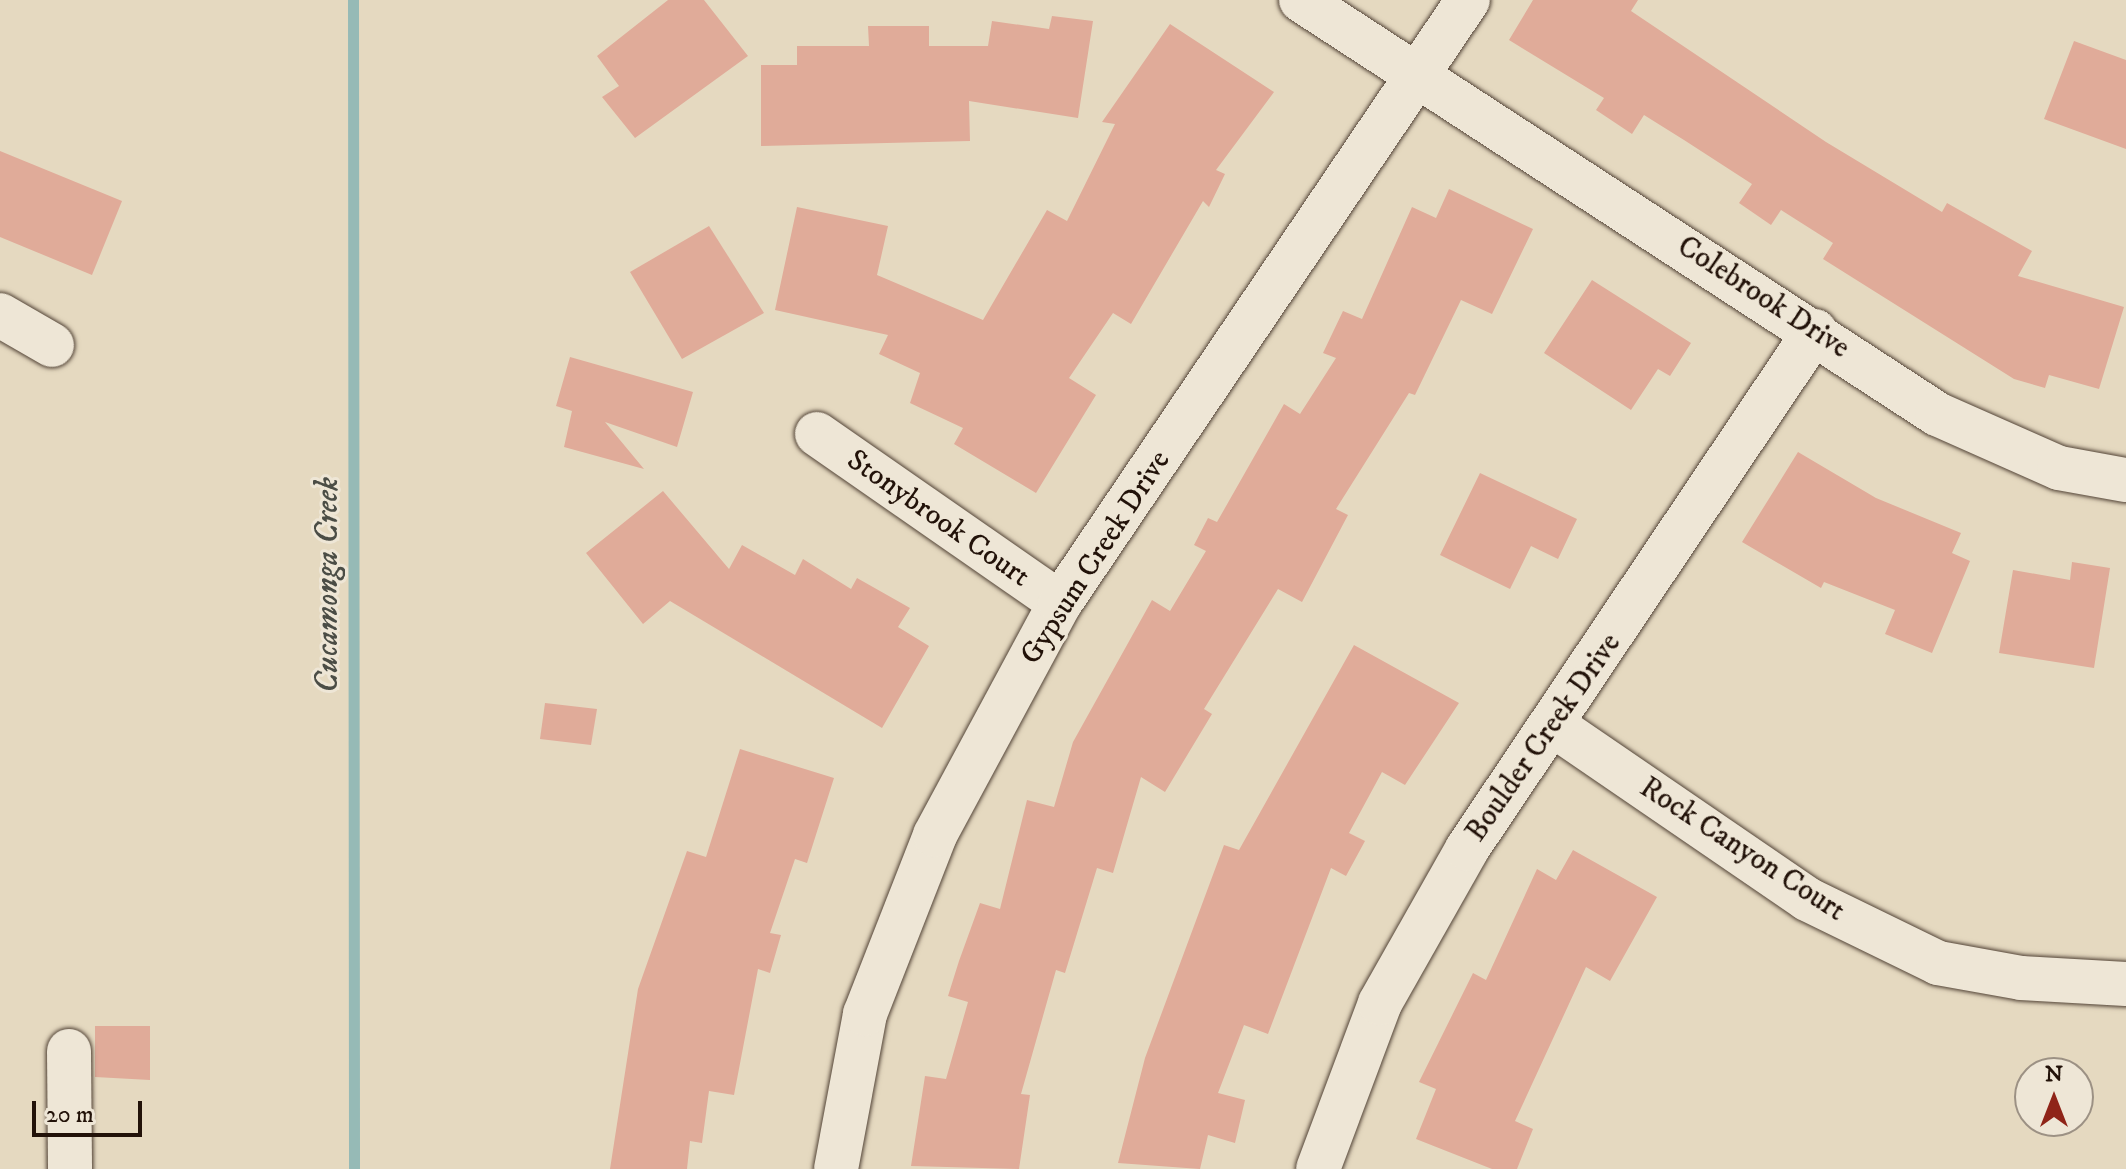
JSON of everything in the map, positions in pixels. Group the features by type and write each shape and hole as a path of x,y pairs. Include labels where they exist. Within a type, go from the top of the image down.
{"street":[{"name":"Colebrook Drive","path":"1301,0 1420,73 1937,414 2059,468 2126,480"},
{"name":"Gypsum Creek Drive","path":"836,1169 865,1014 935,835 1060,603 1468,0"},
{"path":"0,315 52,345"},
{"name":"Boulder Creek Drive","path":"1318,1169 1380,1003 1467,849 1556,727 1815,331"},
{"name":"Stonybrook Court","path":"817,434 1060,603"},
{"name":"Rock Canyon Court","path":"1556,727 1807,899 1938,963 2021,978 2126,984"},
{"path":"69,1051 70,1169"}],"building":[{"path":"668,0 704,0 748,56 635,138 602,97 619,86 597,56"},
{"path":"1533,0 1638,0 1631,11 1826,142 1942,212 1947,203 2032,251 2018,276 2124,307 2099,389 2049,375 2045,388 2014,379 1823,259 1833,243 1781,210 1771,225 1739,203 1752,184 1684,140 1644,115 1632,134 1596,110 1604,98 1509,40"},
{"path":"1052,16 1093,21 1078,118 969,101 970,141 761,146 761,65 797,65 797,46 869,46 868,26 929,26 929,46 988,46 992,21 1049,29"},
{"path":"1170,24 1274,92 1216,170 1225,174 1209,207 1203,201 1131,324 1113,313 1069,378 1096,395 1036,493 954,444 963,428 910,403 920,373 879,354 888,335 775,310 797,207 888,226 877,275 983,320 1047,210 1067,221 1115,124 1102,122"},
{"path":"2074,41 2126,60 2126,149 2044,119"},
{"path":"0,151 122,201 92,275 0,237"},
{"path":"1449,189 1533,229 1492,314 1461,300 1415,395 1409,393 1336,509 1348,515 1302,602 1278,589 1204,709 1212,714 1165,792 1141,777 1113,873 1097,868 1065,973 1056,970 1021,1094 1030,1095 1019,1169 911,1166 925,1076 946,1079 968,1002 948,996 959,961 980,903 1000,909 1027,800 1054,807 1073,742 1152,600 1170,611 1206,551 1194,545 1208,518 1217,522 1284,404 1300,414 1336,358 1323,353 1343,311 1362,319 1412,207 1436,218"},
{"path":"709,226 764,313 682,359 630,272"},
{"path":"1592,280 1691,343 1670,376 1658,369 1631,410 1544,353"},
{"path":"570,357 693,392 677,447 605,422 644,469 564,447 572,411 556,406"},
{"path":"1798,452 1876,498 1961,533 1952,553 1970,561 1932,653 1885,634 1895,610 1824,582 1821,588 1742,542"},
{"path":"1480,473 1577,519 1558,559 1531,546 1510,589 1440,555"},
{"path":"663,491 729,569 742,545 795,575 803,559 851,589 857,578 910,608 898,627 929,646 882,728 670,601 643,624 586,553"},
{"path":"2072,562 2110,568 2094,668 1999,653 2013,570 2070,580"},
{"path":"1354,645 1459,703 1405,785 1382,772 1349,833 1365,841 1346,876 1331,868 1268,1034 1244,1025 1218,1093 1245,1100 1235,1143 1208,1135 1200,1169 1118,1163 1145,1058 1224,845 1239,850"},
{"path":"545,703 597,709 591,745 540,739"},
{"path":"740,749 834,778 807,863 795,859 770,933 781,935 770,973 758,969 734,1095 709,1091 702,1143 690,1141 687,1169 610,1169 638,989 687,851 706,857"},
{"path":"1573,850 1657,897 1610,981 1586,967 1515,1121 1533,1129 1517,1169 1492,1169 1416,1139 1436,1089 1419,1082 1473,973 1486,980 1537,869 1556,880"},
{"path":"95,1026 150,1026 150,1080 95,1077"}],"waterway":[{"name":"Cucamonga Creek","path":"353,0 354,1169"}]}
